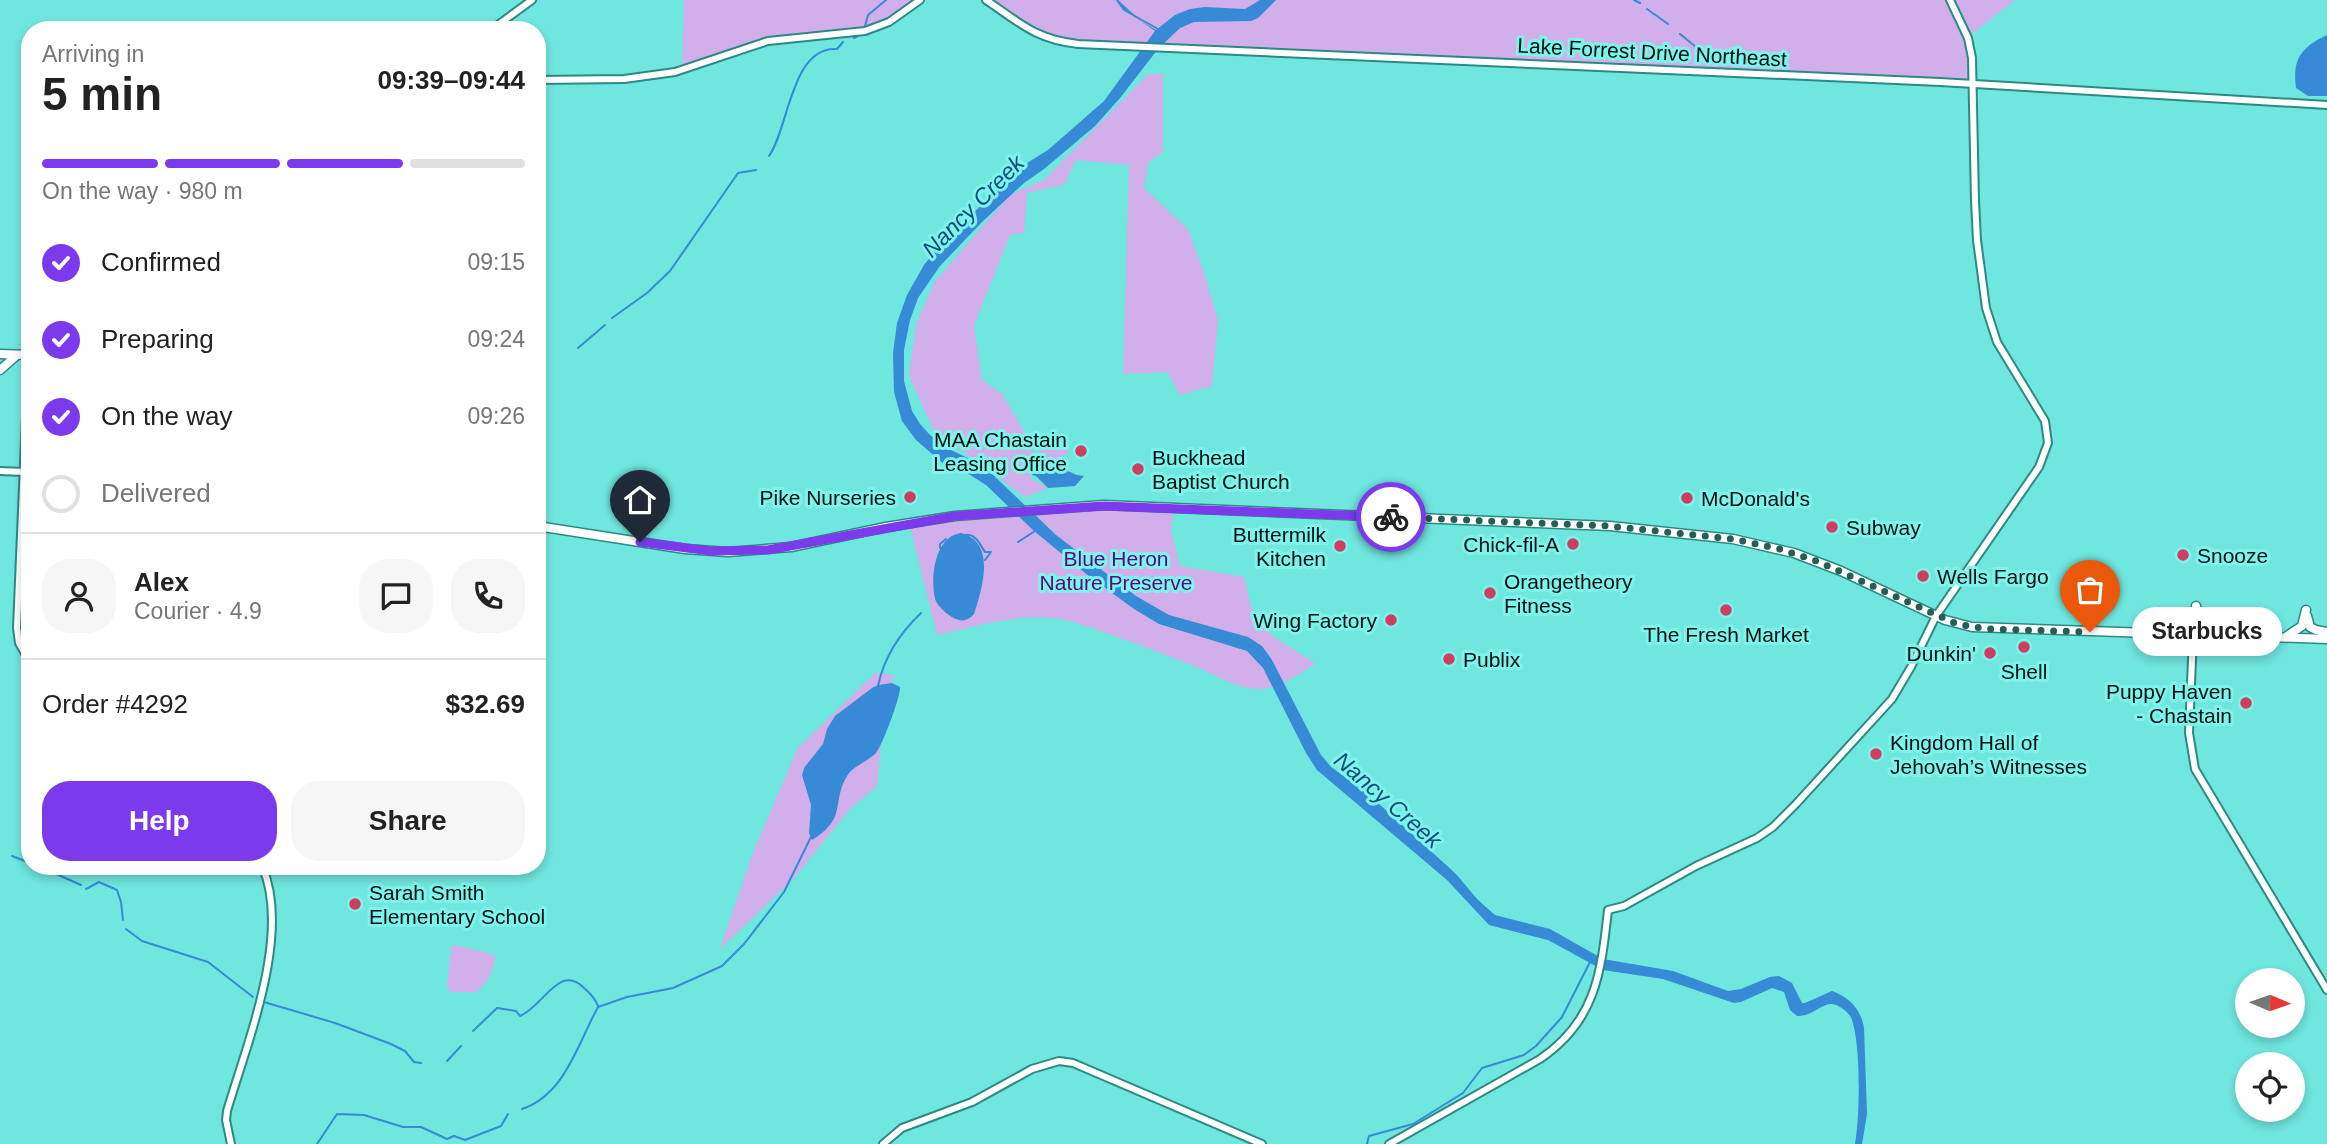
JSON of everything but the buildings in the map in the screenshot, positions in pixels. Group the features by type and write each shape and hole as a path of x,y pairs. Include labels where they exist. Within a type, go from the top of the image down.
{"main road":[{"path":"0,354 21,355"},
{"path":"0,370 17,355"},
{"path":"546,527 685,549 745,552 791,547 928,520 1039,509 1142,506 1614,526 1755,543 1794,553 1831,567 1936,616 1957,624 1987,629 2327,639"},
{"path":"2163,634 2180,627 2193,610 2211,628 2239,629 2244,637"},
{"path":"2285,638 2302,626 2306,610 2310,627 2316,631 2327,632"}],"street":[{"path":"503,21 532,0"},
{"path":"546,80 624,79 675,72 768,41 865,31 889,22 920,0"},
{"name":"Lake Forrest Drive Northeast","path":"986,0 1017,23 1040,35 1069,43 1973,85 2327,105"},
{"path":"1388,1144 1553,1051 1574,1030 1596,987 1608,911 1624,906 1696,866 1757,838 1773,827 1892,699 1912,667 1936,616 2032,480 2045,454 2048,443 2047,428 2042,414 2004,355 1988,317 1976,235 1971,48 1950,0"},
{"path":"0,471 21,472"},
{"path":"21,539 17,628 21,646"},
{"path":"2193,635 2189,733 2195,769 2327,990"},
{"path":"231,1144 227,1111 259,1000 273,932 271,892 265,875"},
{"path":"883,1144 902,1128 964,1105 1032,1069 1059,1061 1073,1063 1262,1144"}],"green space":[{"path":"684,0 918,0 883,24 857,32 773,38 682,70"},
{"path":"984,0 2015,0 1968,37 1978,83 1079,42 1039,38"},
{"path":"1148,74 1163,74 1163,152 1148,163 1144,188 1188,229 1205,276 1218,320 1212,386 1180,395 1167,372 1123,374 1129,165 1076,160 1064,185 1027,193 1024,233 1010,235 974,326 982,380 1002,394 1031,443 1036,460 1030,463 1031,479 1048,488 1025,497 933,429 909,376 916,324 935,281 1010,195 1044,180"},
{"path":"1058,432 1069,453 1044,464 1035,442"},
{"name":"Blue Heron Nature Preserve","path":"1106,508 1174,510 1171,531 1180,566 1244,577 1251,607 1272,636 1315,663 1280,684 1257,689 1236,685 1145,647 1059,619 1013,619 937,635 910,527 955,519"},
{"path":"875,673 893,675 882,732 877,786 851,808 794,878 720,949 752,855 797,749"},
{"path":"455,945 495,955 490,976 476,992 451,992 447,988 451,948"}],"water":[{"path":"1118,0 1141,21 1156,30 1175,15 1190,9 1245,9 1260,0 1276,0 1258,18 1251,21 1194,22 1180,28 1158,49 1095,126 1024,183 940,266 918,298 904,350 904,381 912,411 920,424 949,449 989,471 1056,535 1136,596 1169,615 1248,637 1262,646 1272,660 1321,755 1331,767 1368,794 1456,874 1495,915 1550,929 1603,959 1673,971 1728,991 1779,976 1792,983 1802,1003 1832,991 1849,1000 1860,1015 1864,1028 1867,1114 1862,1144 1855,1144 1859,1100 1855,1032 1852,1020 1844,1010 1828,1004 1808,1014 1797,1016 1790,1010 1784,992 1772,988 1734,1003 1663,979 1603,970 1548,940 1489,925 1447,880 1317,770 1263,668 1247,651 1159,624 1134,609 1034,531 986,485 967,473 945,465 916,440 902,421 894,392 893,353 897,323 907,295 924,265 941,244 1022,166 1048,150 1104,101 1155,31 1121,7"},
{"path":"2327,35 2327,96 2308,96 2296,88 2297,61 2305,49"},
{"path":"1033,465 1049,472 1058,467 1084,476 1075,486 1048,488 1032,475"},
{"path":"961,533 972,538 979,546 984,568 974,614 961,620 947,614 937,603 933,580 940,549 945,541"},
{"path":"892,683 900,687 900,692 879,749 847,776 835,817 823,832 812,840 809,833 811,805 802,775 804,768 823,744 827,729 835,716 872,688"}],"waterway":[{"path":"865,26 868,15 886,0"},
{"path":"1117,0 1124,10 1158,29"},
{"path":"1634,0 1640,3"},
{"path":"1647,9 1668,24"},
{"path":"1680,34 1696,47"},
{"path":"854,38 858,36"},
{"path":"769,156 801,74 810,61 822,52 837,49 843,42"},
{"path":"612,318 647,293 670,271 738,173 756,170"},
{"path":"578,348 605,325"},
{"path":"1018,542 1035,531"},
{"path":"965,535 974,537 985,552 991,552 985,560"},
{"path":"940,548 940,544 946,539"},
{"path":"878,686 884,665 894,646 921,613"},
{"path":"522,1109 537,1102 560,1080 598,1007 627,997 673,988 722,966 744,944 784,892 811,837"},
{"path":"12,856 21,860"},
{"path":"58,875 81,885"},
{"path":"86,889 99,882 117,890 123,920"},
{"path":"126,929 142,941 208,962 253,997"},
{"path":"1367,1144 1369,1136 1413,1124 1463,1093 1482,1068 1524,1055 1536,1046 1562,1017 1590,962"},
{"path":"473,1031 497,1008 516,1011 520,1016 559,983 567,980 584,988 598,1006"},
{"path":"264,1002 335,1023 391,1044 405,1051 414,1062 421,1063"},
{"path":"447,1061 461,1046"},
{"path":"317,1144 337,1114 364,1115 403,1127 421,1127 447,1139 454,1136 465,1140 501,1126 508,1114"}],"way so far":[{"path":"1391,517 1609,526 1733,539 1780,549 1819,562 1957,624 1987,629 2090,632"}],"place":[{"name":"MAA Chastain Leasing Office","path":"1081,451"},
{"name":"Buckhead Baptist Church","path":"1138,469"},
{"name":"Pike Nurseries","path":"910,497"},
{"name":"McDonald's","path":"1687,498"},
{"name":"Subway","path":"1832,527"},
{"name":"Chick-fil-A","path":"1573,544"},
{"name":"Buttermilk Kitchen","path":"1340,546"},
{"name":"Snooze","path":"2183,555"},
{"name":"Wells Fargo","path":"1923,576"},
{"name":"Orangetheory Fitness","path":"1490,593"},
{"name":"The Fresh Market","path":"1726,610"},
{"name":"Wing Factory","path":"1391,620"},
{"name":"Starbucks","path":"2090,632"},
{"name":"Shell","path":"2024,647"},
{"name":"Dunkin'","path":"1990,653"},
{"name":"Publix","path":"1449,659"},
{"name":"Puppy Haven - Chastain","path":"2246,703"},
{"name":"Kingdom Hall of Jehovah’s Witnesses","path":"1876,754"},
{"name":"Sarah Smith Elementary School","path":"355,904"}],"route":[{"path":"640,542 685,549 745,552 791,547 955,516 1066,507 1142,506 1391,517"}],"water label":[{"name":"Nancy Creek","path":"973,206"},
{"name":"Nancy Creek","path":"1388,800"}]}
